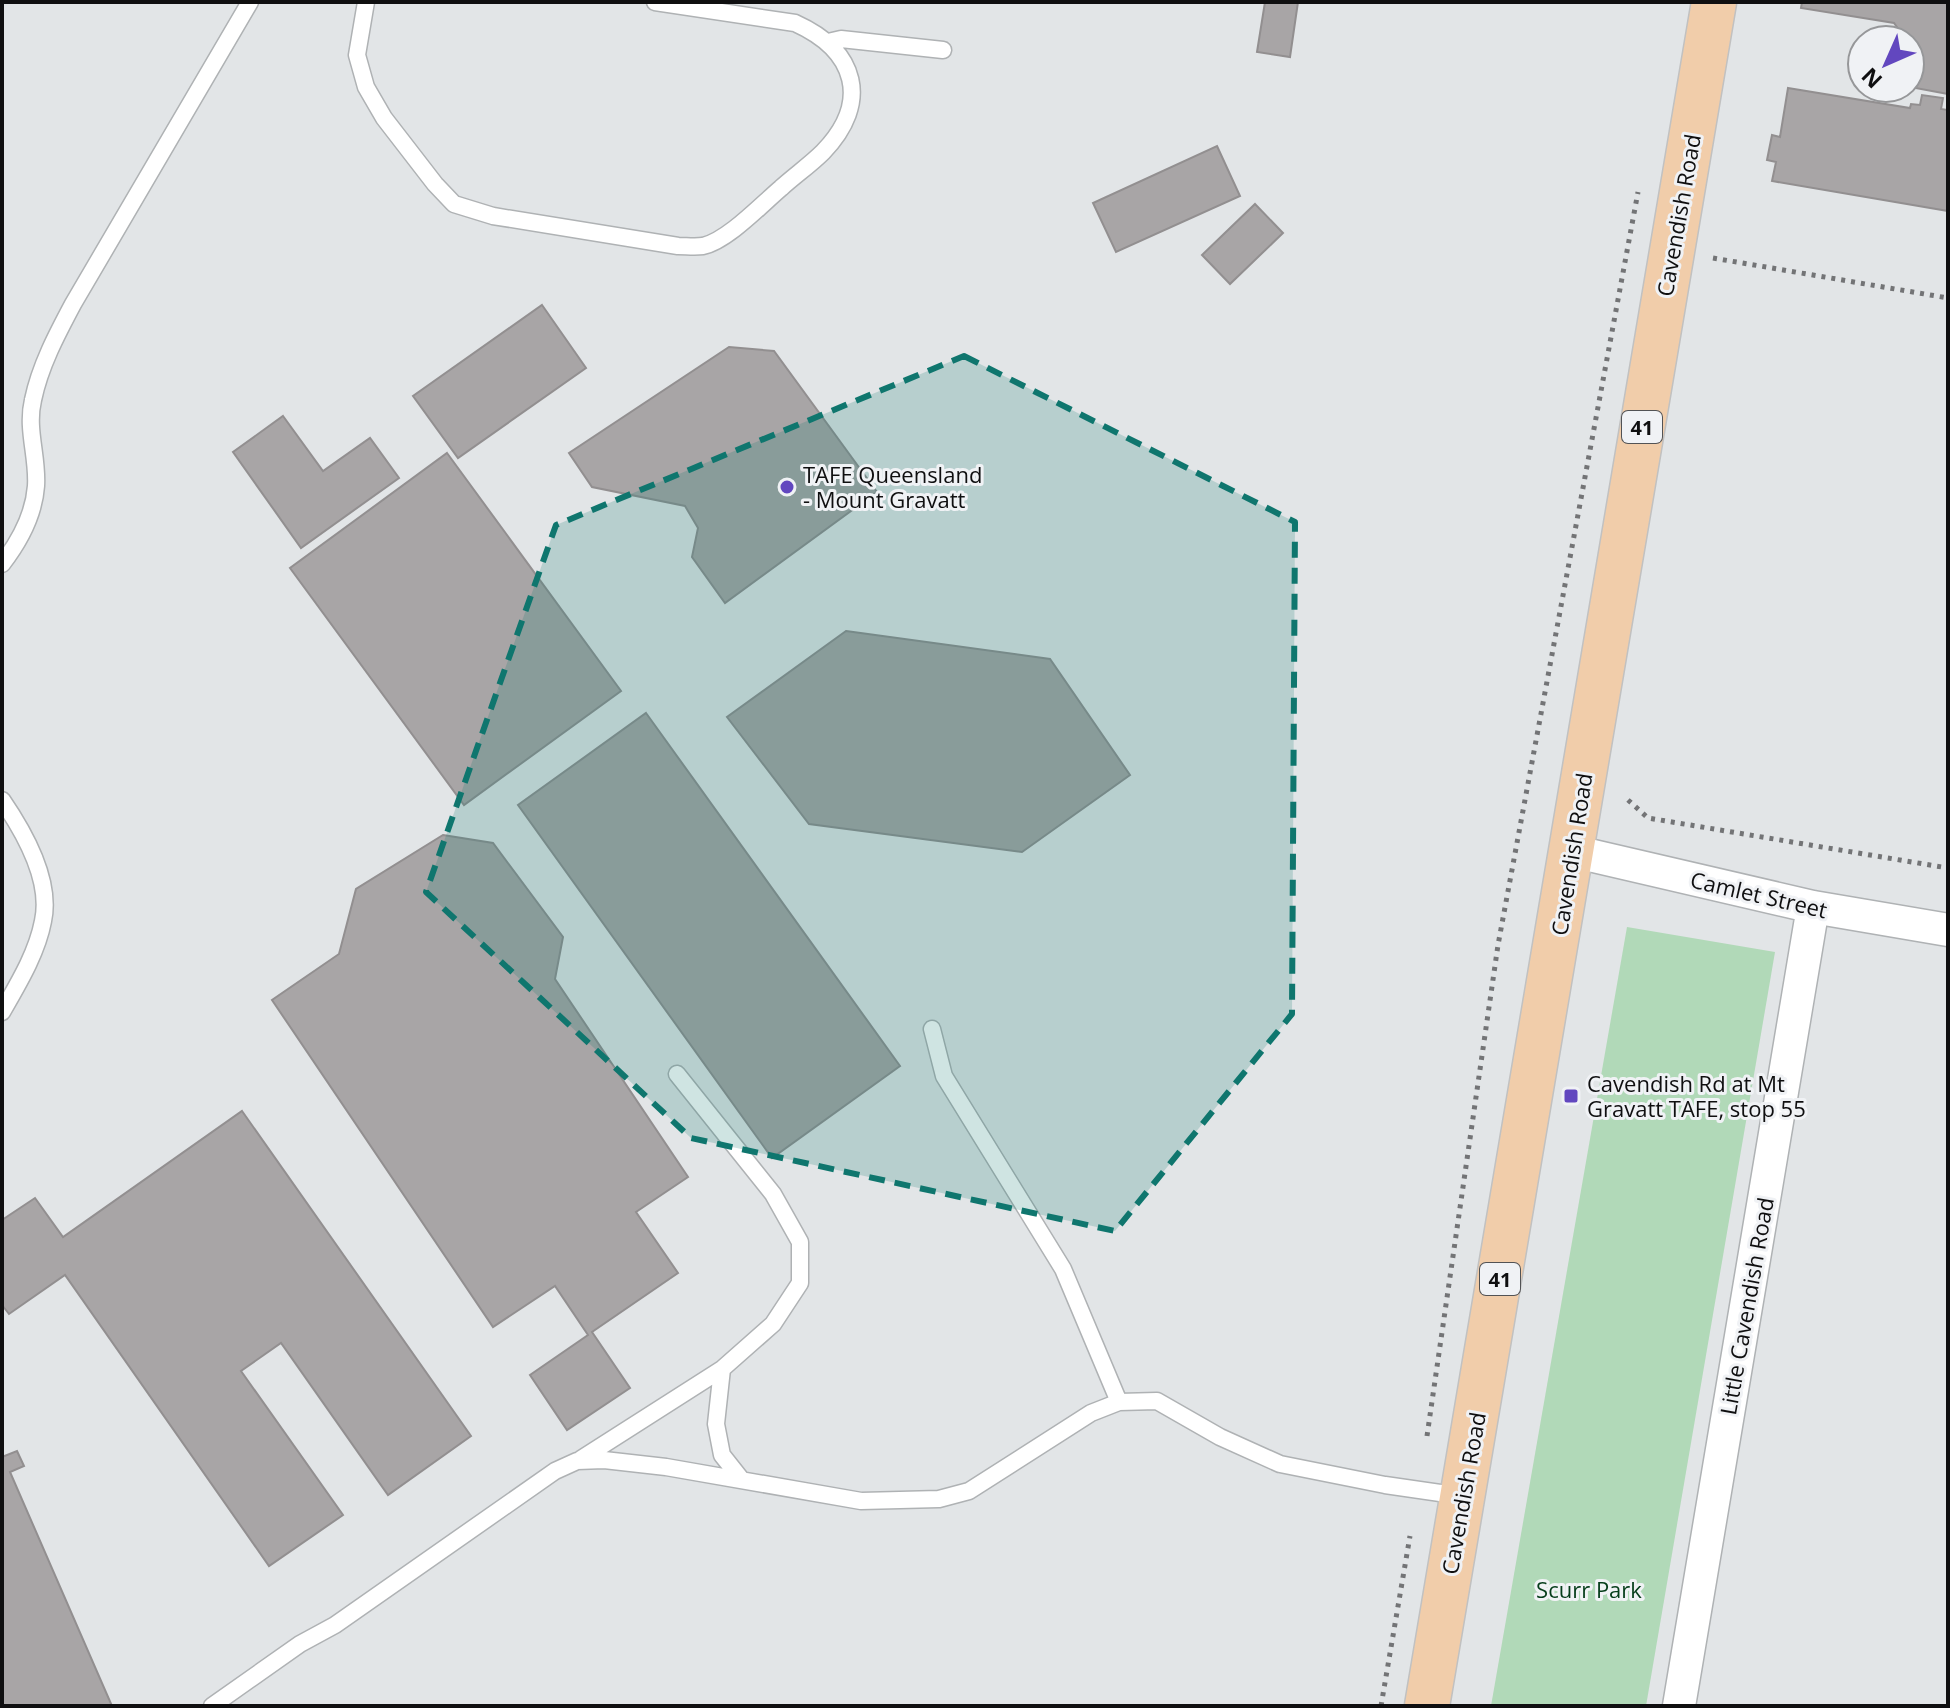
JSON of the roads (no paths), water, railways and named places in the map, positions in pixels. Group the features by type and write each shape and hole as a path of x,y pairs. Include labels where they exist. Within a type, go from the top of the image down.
{"main road":[{"name":"Cavendish Road","path":"1427,1706 1714,2"}],"street":[{"name":"Camlet Street","path":"1572,851 1813,907 1948,930"},
{"name":"Little Cavendish Road","path":"1679,1706 1813,907"}],"lane":[{"path":"2,564 29,518 36,485 30,425 32,401 49,350 250,2"},
{"path":"366,2 357,55 366,87 392,129 454,204 493,216 678,246 703,246 730,230 823,152 851,107 851,74 842,57 828,42 795,23 655,2"},
{"path":"828,42 841,39 943,50"},
{"path":"2,800 16,821 43,883 44,920 23,975 2,1012"},
{"path":"932,1029 944,1076 1063,1269 1119,1402"},
{"path":"212,1706 300,1644 335,1625 555,1471 577,1461 722,1369 773,1324 800,1283 800,1242 773,1194 677,1074"},
{"path":"722,1369 716,1424 722,1455 741,1479"},
{"path":"577,1461 620,1462 741,1479 861,1501 939,1499 969,1491 1091,1413 1119,1402 1157,1401 1220,1437 1280,1464 1463,1497"}],"place":[{"name":"TAFE Queensland - Mount Gravatt","path":"787,487"},
{"name":"Cavendish Rd at Mt Gravatt TAFE, stop 55","path":"1571,1096"}],"park label":[{"name":"Scurr Park","path":"1589,1589"}]}
